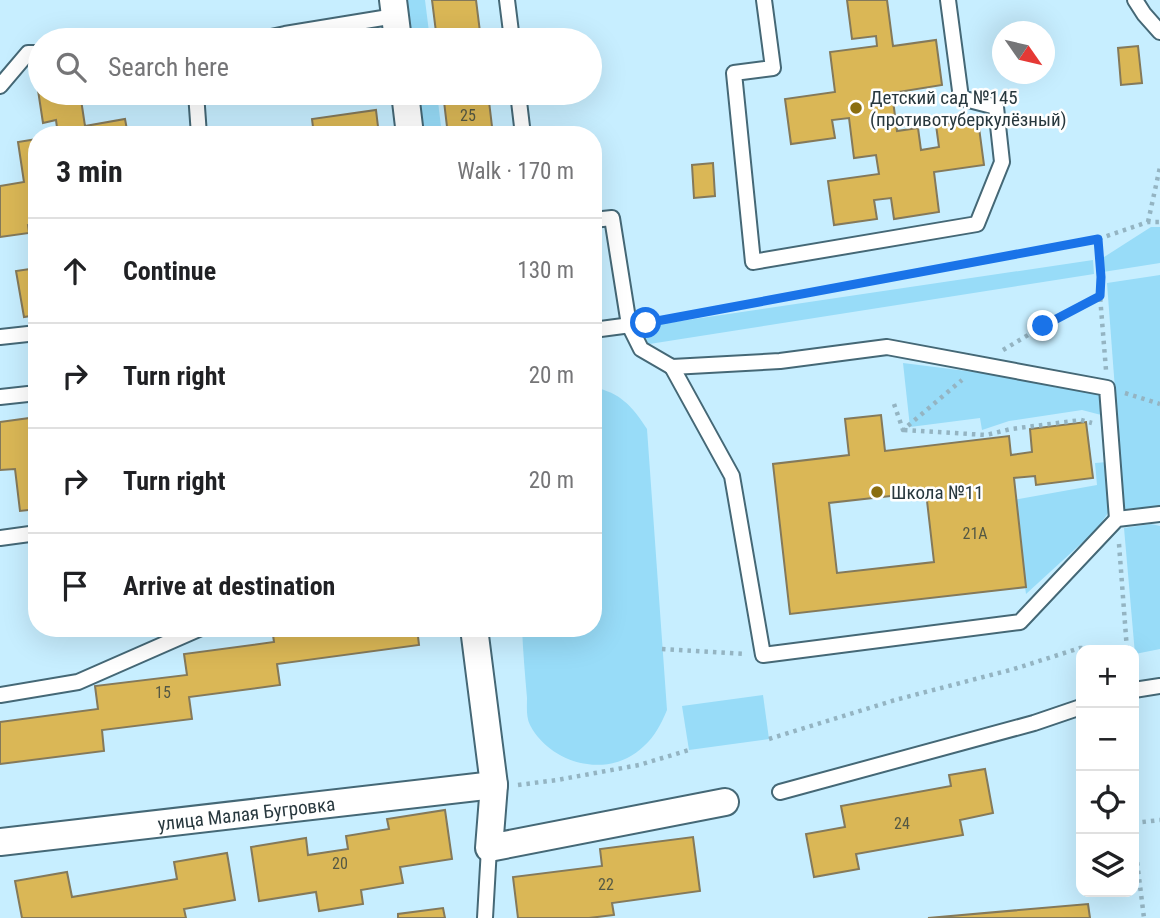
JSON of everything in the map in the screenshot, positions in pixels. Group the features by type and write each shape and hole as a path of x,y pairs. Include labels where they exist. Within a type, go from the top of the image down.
{"street":[{"path":"406,105 409,126"},
{"path":"475,637 494,785 489,848 725,802"},
{"name":"улица Малая Бугровка","path":"0,842 494,785"}],"lane":[{"path":"507,0 510,28"},
{"path":"764,0 774,68 734,73 753,262 977,224 1002,162 996,107 961,98 948,0"},
{"path":"1135,0 1160,32"},
{"path":"329,28 396,19"},
{"path":"0,86 28,53"},
{"path":"196,105 198,126"},
{"path":"519,105 522,126"},
{"path":"602,219 612,218 629,325 641,349 672,366 780,361 887,347 1107,388 1117,519"},
{"path":"602,329 646,323"},
{"path":"0,337 28,333"},
{"path":"672,366 732,476 763,655 1020,622 1117,519 1160,514"},
{"path":"0,397 28,394"},
{"path":"0,538 28,534"},
{"path":"0,695 78,682 180,637"},
{"path":"1139,689 1160,686"},
{"path":"780,792 1034,723 1078,708"},
{"path":"485,918 489,848"}],"path":[{"path":"1149,222 1160,167"},
{"path":"646,323 1098,239 1149,222 1160,222"},
{"path":"1098,239 1107,388 1160,404"},
{"path":"903,430 979,365 1043,326 1100,296"},
{"path":"894,404 903,430"},
{"path":"903,430 986,435 1081,420 1110,428"},
{"path":"1117,519 1127,645"},
{"path":"662,649 763,655"},
{"path":"769,739 1076,649"},
{"path":"494,785 557,780 639,765 689,750"},
{"path":"1139,822 1160,820"},
{"path":"1139,878 1144,918"}],"shaded area":[{"path":"403,0 425,0 428,28 406,28"},
{"path":"417,105 438,105 441,126 420,126"},
{"path":"1151,227 1160,227 1160,263 1103,272 1101,259"},
{"path":"1093,260 1094,274 643,345 633,328"},
{"path":"1160,275 1160,506 1124,509 1107,283"},
{"path":"903,363 1022,378 1102,392 1105,416 1082,410 1009,421 982,430 980,418 910,427"},
{"path":"602,390 625,402 647,429 667,710 657,730 644,746 615,763 599,765 566,758 540,739 528,719 523,637 602,637"},
{"path":"1108,462 1112,507 1097,529 1026,594 1013,500 1097,485 1095,463"},
{"path":"1151,524 1160,526 1160,649 1139,653 1139,645 1134,645 1124,528"},
{"path":"763,695 769,739 689,750 682,706"}],"building":[{"path":"432,0 476,0 480,28 436,28"},
{"path":"847,0 887,0 893,46 936,40 942,85 892,93 897,131 918,128 921,150 939,147 936,125 978,120 984,165 934,172 939,212 894,219 891,198 874,200 877,219 834,225 828,181 879,174 876,155 854,158 849,118 832,120 835,138 791,144 785,99 835,92 830,52 877,46 876,36 852,39"},
{"path":"1138,46 1142,83 1121,85 1118,48"},
{"path":"40,105 82,105 85,126 57,126 56,120 43,123"},
{"path":"444,105 489,105 492,126 447,126"},
{"path":"376,110 378,126 313,126 312,119"},
{"path":"125,119 126,126 85,126"},
{"path":"28,140 28,233 0,237 0,186 24,182 18,142"},
{"path":"713,163 715,196 694,198 692,165"},
{"path":"28,269 28,316 24,317 16,271"},
{"path":"881,415 885,451 1009,436 1011,455 1032,452 1030,429 1086,422 1093,478 1036,485 1035,476 1014,478 1026,587 790,614 773,464 849,455 845,419","holes":["926,492 934,562 837,573 829,503"]},
{"path":"28,418 28,510 20,511 15,469 0,470 0,422"},
{"path":"273,637 418,637 419,645 277,664 280,685 189,697 192,719 102,730 104,751 0,764 0,722 98,709 95,686 187,675 184,654 274,642"},
{"path":"985,769 993,813 960,820 963,835 856,854 859,869 814,877 806,834 845,827 841,806 951,786 949,775"},
{"path":"445,810 452,859 400,867 403,883 361,890 363,904 319,911 316,892 259,901 251,847 306,838 308,855 348,849 346,836 389,829 387,819"},
{"path":"693,837 700,891 612,903 614,915 589,918 518,918 513,877 602,866 600,849"},
{"path":"227,853 235,900 184,909 186,918 22,918 15,881 67,872 72,897 177,879 174,862"},
{"path":"1088,904 1090,918 928,918"},
{"path":"443,908 445,918 398,918 398,914"}],"place":[{"name":"Детский сад №145 (противотуберкулёзный)","path":"856,108"},
{"name":"Школа №11","path":"877,492"}],"route":[{"path":"646,323 1098,239 1100,296 1043,326"}]}
